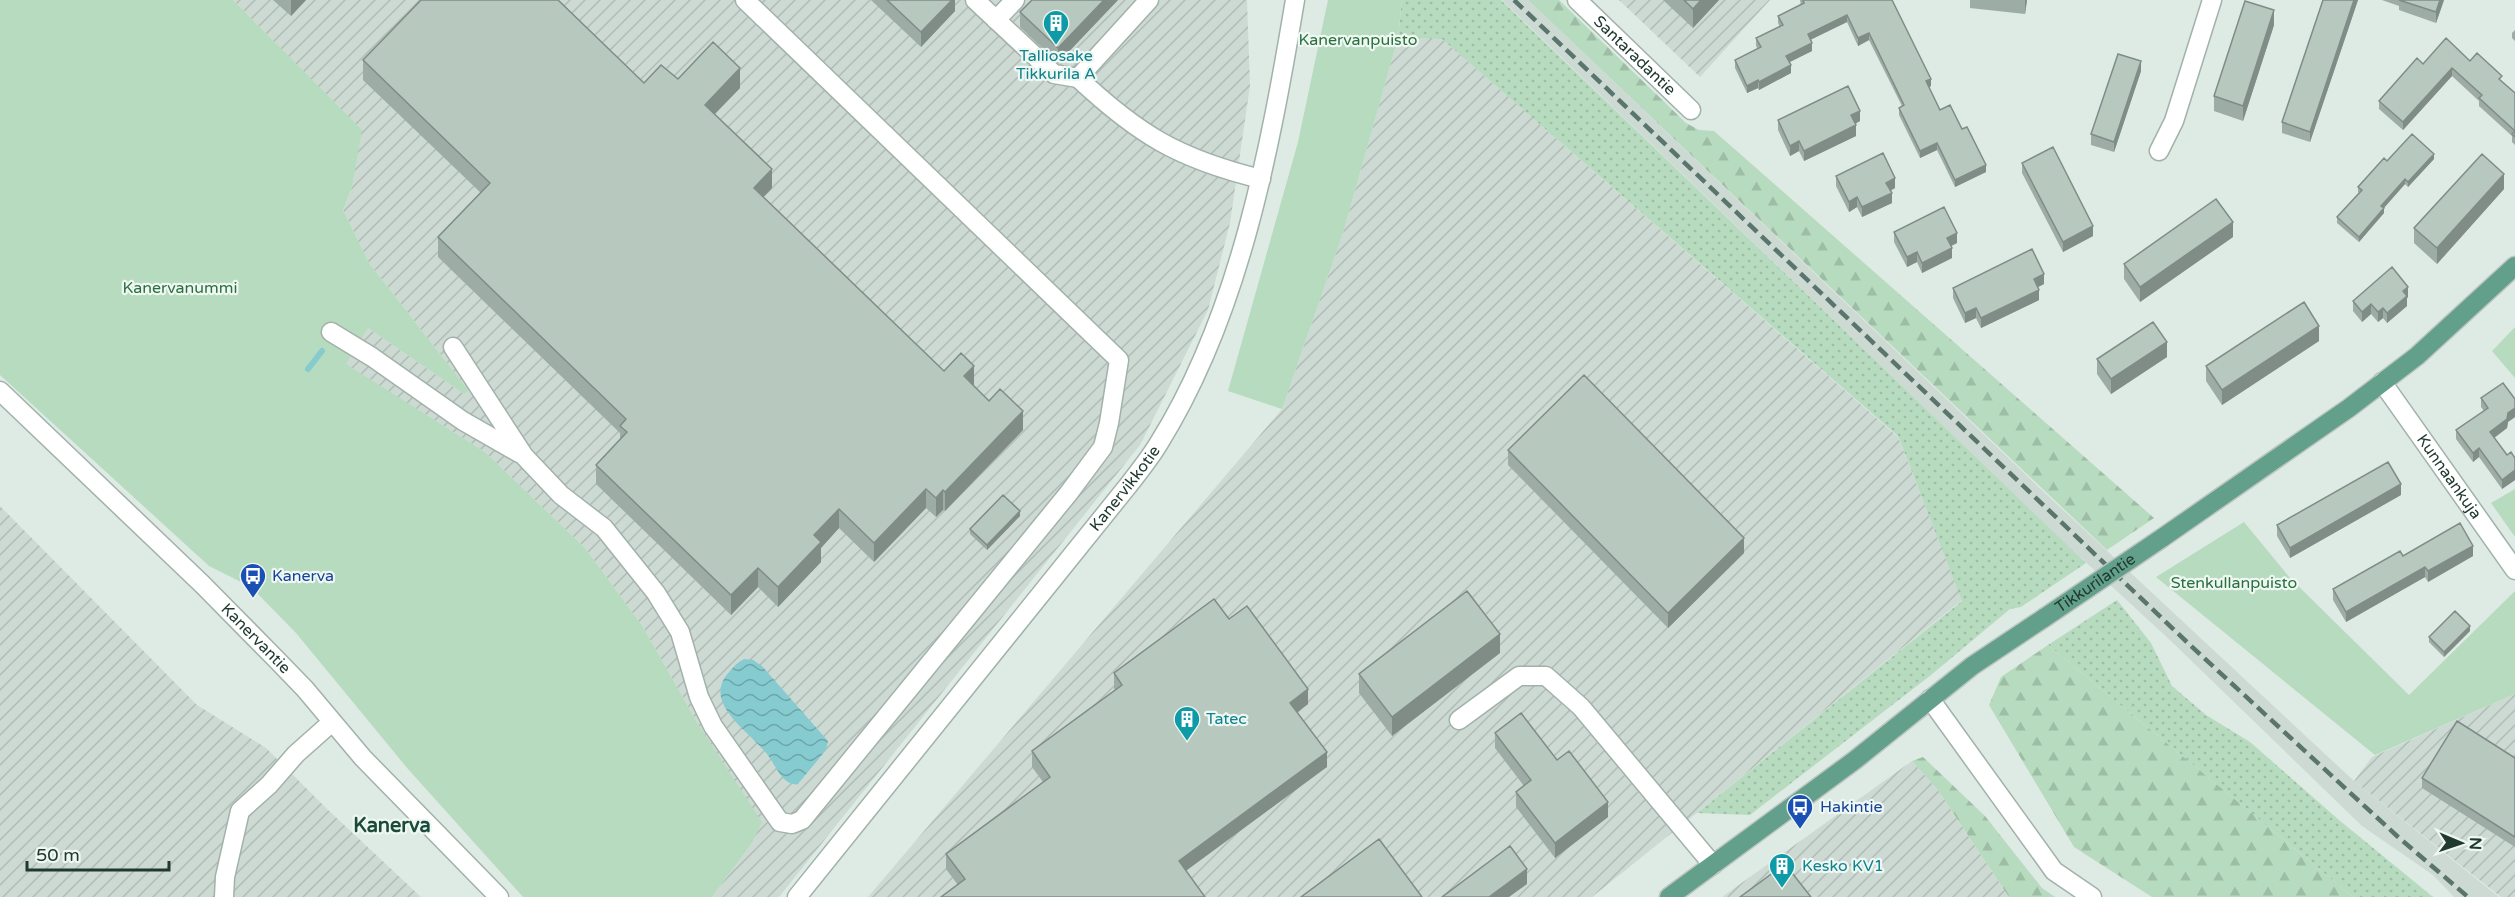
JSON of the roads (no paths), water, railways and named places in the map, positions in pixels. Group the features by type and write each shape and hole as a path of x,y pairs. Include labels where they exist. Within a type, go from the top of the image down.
{"main road":[{"name":"Tikkurilantie","path":"1669,897 1855,760 1972,666 2349,408 2417,356 2515,266"}],"street":[{"path":"453,347 524,456 561,495 604,528 656,593 680,632 699,697 713,726 780,822 792,824 802,820 1068,494 1103,447 1119,360 745,0"},
{"path":"975,0 1054,74 1078,78 1116,113 1168,148 1219,169 1261,179"},
{"path":"996,20 1015,0"},
{"path":"1078,78 1149,0"},
{"name":"Kanervikkotie","path":"798,897 1159,444 1196,375 1257,203 1295,0"},
{"name":"Santaradantie","path":"1577,0 1691,110"},
{"path":"2159,151 2174,121 2212,0"},
{"path":"331,332 372,357 463,421 524,456"},
{"name":"Kunnaankuja","path":"2382,382 2515,570"},
{"name":"Kanervantie","path":"0,391 202,584 305,689 363,758 499,897"},
{"path":"1459,720 1519,676 1546,676 1581,708 1713,865"},
{"path":"1930,699 2054,871 2092,897"},
{"path":"224,897 225,877 240,811 332,723"}],"water":[{"path":"744,659 753,660 762,666 828,741 826,750 798,784 788,782 780,774 767,754 730,715 724,705 720,694 722,682 733,667"}],"waterway":[{"path":"308,369 322,351"}],"railway":[{"path":"1514,0 2190,645 2397,836 2468,897"}],"place":[{"name":"Talliosake Tikkurila A","path":"1056,46"},
{"name":"Kanerva","path":"253,599"},
{"name":"Tatec","path":"1187,742"},
{"name":"Hakintie","path":"1800,830"},
{"name":"Kesko KV1","path":"1782,889"}],"district":[{"name":"Kanerva","path":"392,826"}],"park label":[{"name":"Kanervanpuisto","path":"1358,40"},
{"name":"Kanervanummi","path":"180,288"},
{"name":"Stenkullanpuisto","path":"2234,583"}]}
